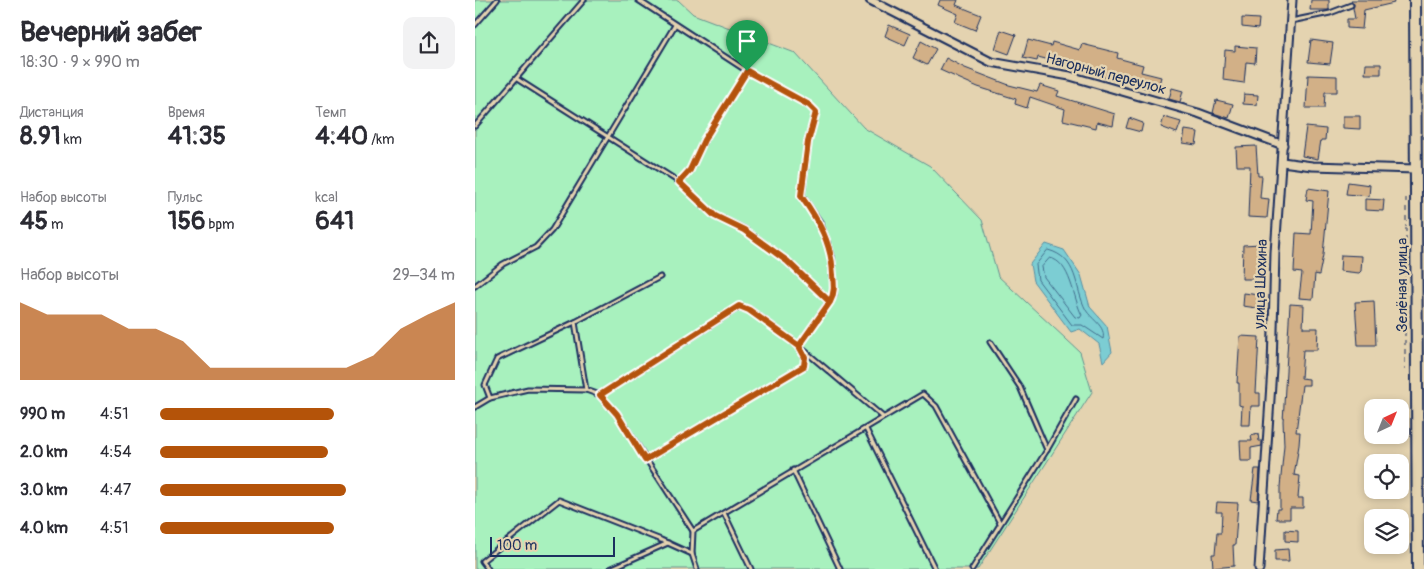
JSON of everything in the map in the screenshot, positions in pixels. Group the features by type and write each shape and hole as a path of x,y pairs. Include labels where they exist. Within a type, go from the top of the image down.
{"main road":[{"name":"Зелёная улица","path":"1415,0 1419,56 1416,169 1417,228 1421,252 1418,569"}],"street":[{"name":"Нагорный переулок","path":"869,0 991,62 1070,76 1198,113 1283,145"},
{"name":"улица Шохина","path":"1259,569 1272,368 1275,253 1292,0"},
{"path":"1282,162 1312,166 1416,169"}],"lane":[{"path":"475,25 497,0"},
{"path":"475,126 584,0"},
{"path":"638,0 747,71 809,105 816,112 808,142 801,196 820,222 832,256 834,294 799,346"},
{"path":"1291,21 1330,13 1351,5"},
{"path":"475,286 503,264 536,247 552,230 675,25"},
{"path":"679,182 690,170 704,140 747,71"},
{"path":"517,79 679,182 715,216 744,230 787,261 830,302"},
{"path":"490,398 485,385 497,359 575,322 660,276"},
{"path":"600,395 739,306 749,310 799,346 883,416"},
{"path":"575,322 586,390"},
{"path":"990,342 1020,387 1047,450"},
{"path":"645,460 804,366 805,357 799,346"},
{"path":"475,407 490,398 528,390 586,390 600,395 617,414 645,460 693,531 692,554 697,569"},
{"path":"693,531 865,429 883,416 923,394 936,406 1001,524"},
{"path":"972,569 1047,450 1076,398"},
{"path":"865,429 935,569"},
{"path":"793,470 840,569"},
{"path":"488,569 482,561 559,500 669,543 692,554"},
{"path":"724,513 751,569"},
{"path":"609,569 669,543"}],"path":[{"path":"1406,193 1406,227 1417,228"},
{"path":"1405,268 1405,369"}],"green space":[{"path":"475,0 678,0 693,14 795,53 864,128 930,166 982,220 998,276 1080,352 1092,392 978,569 475,569"}],"water":[{"path":"1046,244 1064,250 1081,275 1090,307 1107,326 1112,352 1103,362 1099,344 1080,329 1071,332 1033,281 1030,264"}],"building":[{"path":"940,0 958,0 956,5 981,15 975,30 955,22 958,14 938,5"},
{"path":"1311,0 1329,0 1329,10 1310,10"},
{"path":"1351,0 1393,0 1394,3 1364,10 1362,29 1347,28 1347,19 1355,19 1354,4"},
{"path":"1242,18 1259,19 1258,29 1242,27"},
{"path":"889,25 910,34 905,45 885,36"},
{"path":"1001,30 1016,35 1009,54 995,49"},
{"path":"1028,40 1051,46 1052,42 1080,50 1082,44 1118,53 1117,58 1143,65 1141,72 1161,77 1157,91 1142,87 1143,84 1113,76 1112,79 1095,75 1096,72 1038,57 1037,61 1023,58"},
{"path":"1311,40 1333,43 1330,64 1308,62"},
{"path":"921,41 936,49 927,65 913,58"},
{"path":"1235,46 1256,48 1255,63 1246,62 1244,83 1223,80 1225,50 1235,51"},
{"path":"946,58 965,68 1009,85 1037,92 1040,85 1059,91 1057,96 1115,114 1113,126 1097,122 1096,128 1063,120 1065,109 1030,97 1027,108 1015,104 1016,99 978,87 940,70"},
{"path":"1366,64 1381,64 1381,74 1365,74"},
{"path":"1308,75 1337,76 1337,92 1325,92 1324,108 1306,108"},
{"path":"1172,88 1183,91 1180,102 1169,99"},
{"path":"1244,94 1258,95 1257,105 1243,104"},
{"path":"1216,100 1233,104 1229,118 1213,113"},
{"path":"1343,116 1360,116 1360,129 1343,128"},
{"path":"1164,117 1181,122 1177,133 1161,127"},
{"path":"1129,118 1143,123 1141,132 1126,128"},
{"path":"1306,127 1326,129 1325,140 1321,140 1318,159 1302,156"},
{"path":"1185,130 1198,132 1196,145 1183,143"},
{"path":"1256,146 1258,176 1262,176 1260,198 1269,199 1267,218 1248,217 1250,166 1237,166 1236,147"},
{"path":"1348,182 1370,185 1369,196 1346,194"},
{"path":"1308,188 1329,191 1323,255 1319,275 1315,274 1313,299 1299,298 1302,273 1294,272 1296,233 1311,234 1313,201 1306,200"},
{"path":"1365,199 1384,200 1383,211 1365,210"},
{"path":"1261,244 1263,279 1242,279 1243,245"},
{"path":"1341,255 1362,256 1361,271 1359,273 1340,271"},
{"path":"1244,293 1259,295 1257,308 1243,306"},
{"path":"1374,301 1376,345 1358,345 1355,302"},
{"path":"1290,304 1304,305 1303,328 1318,328 1317,350 1303,350 1301,378 1309,379 1309,385 1302,385 1296,432 1300,432 1299,445 1294,475 1300,476 1298,498 1303,498 1303,508 1290,508 1290,519 1276,519 1277,509 1280,509"},
{"path":"1240,336 1259,337 1256,393 1260,393 1260,406 1251,406 1250,425 1241,425 1242,406 1239,405 1239,383 1237,383"},
{"path":"1258,434 1259,441 1262,441 1262,446 1251,448 1251,461 1241,461 1240,441 1252,441 1251,436"},
{"path":"1255,469 1260,469 1258,501 1251,500"},
{"path":"1217,502 1238,503 1235,545 1233,545 1234,566 1213,568 1212,554 1215,554 1217,533 1221,533 1222,512 1216,512"},
{"path":"1285,530 1298,531 1298,542 1285,541"},
{"path":"1288,549 1289,561 1275,561 1275,550"}],"route":[{"path":"747,71 704,140 690,170 679,182 715,216 744,230 787,261 830,302 799,346 805,357 804,366 645,460 617,414 600,395 739,306 749,310 799,346 830,302 834,294 832,256 820,222 801,196 808,142 816,112 809,105 747,71"}]}
